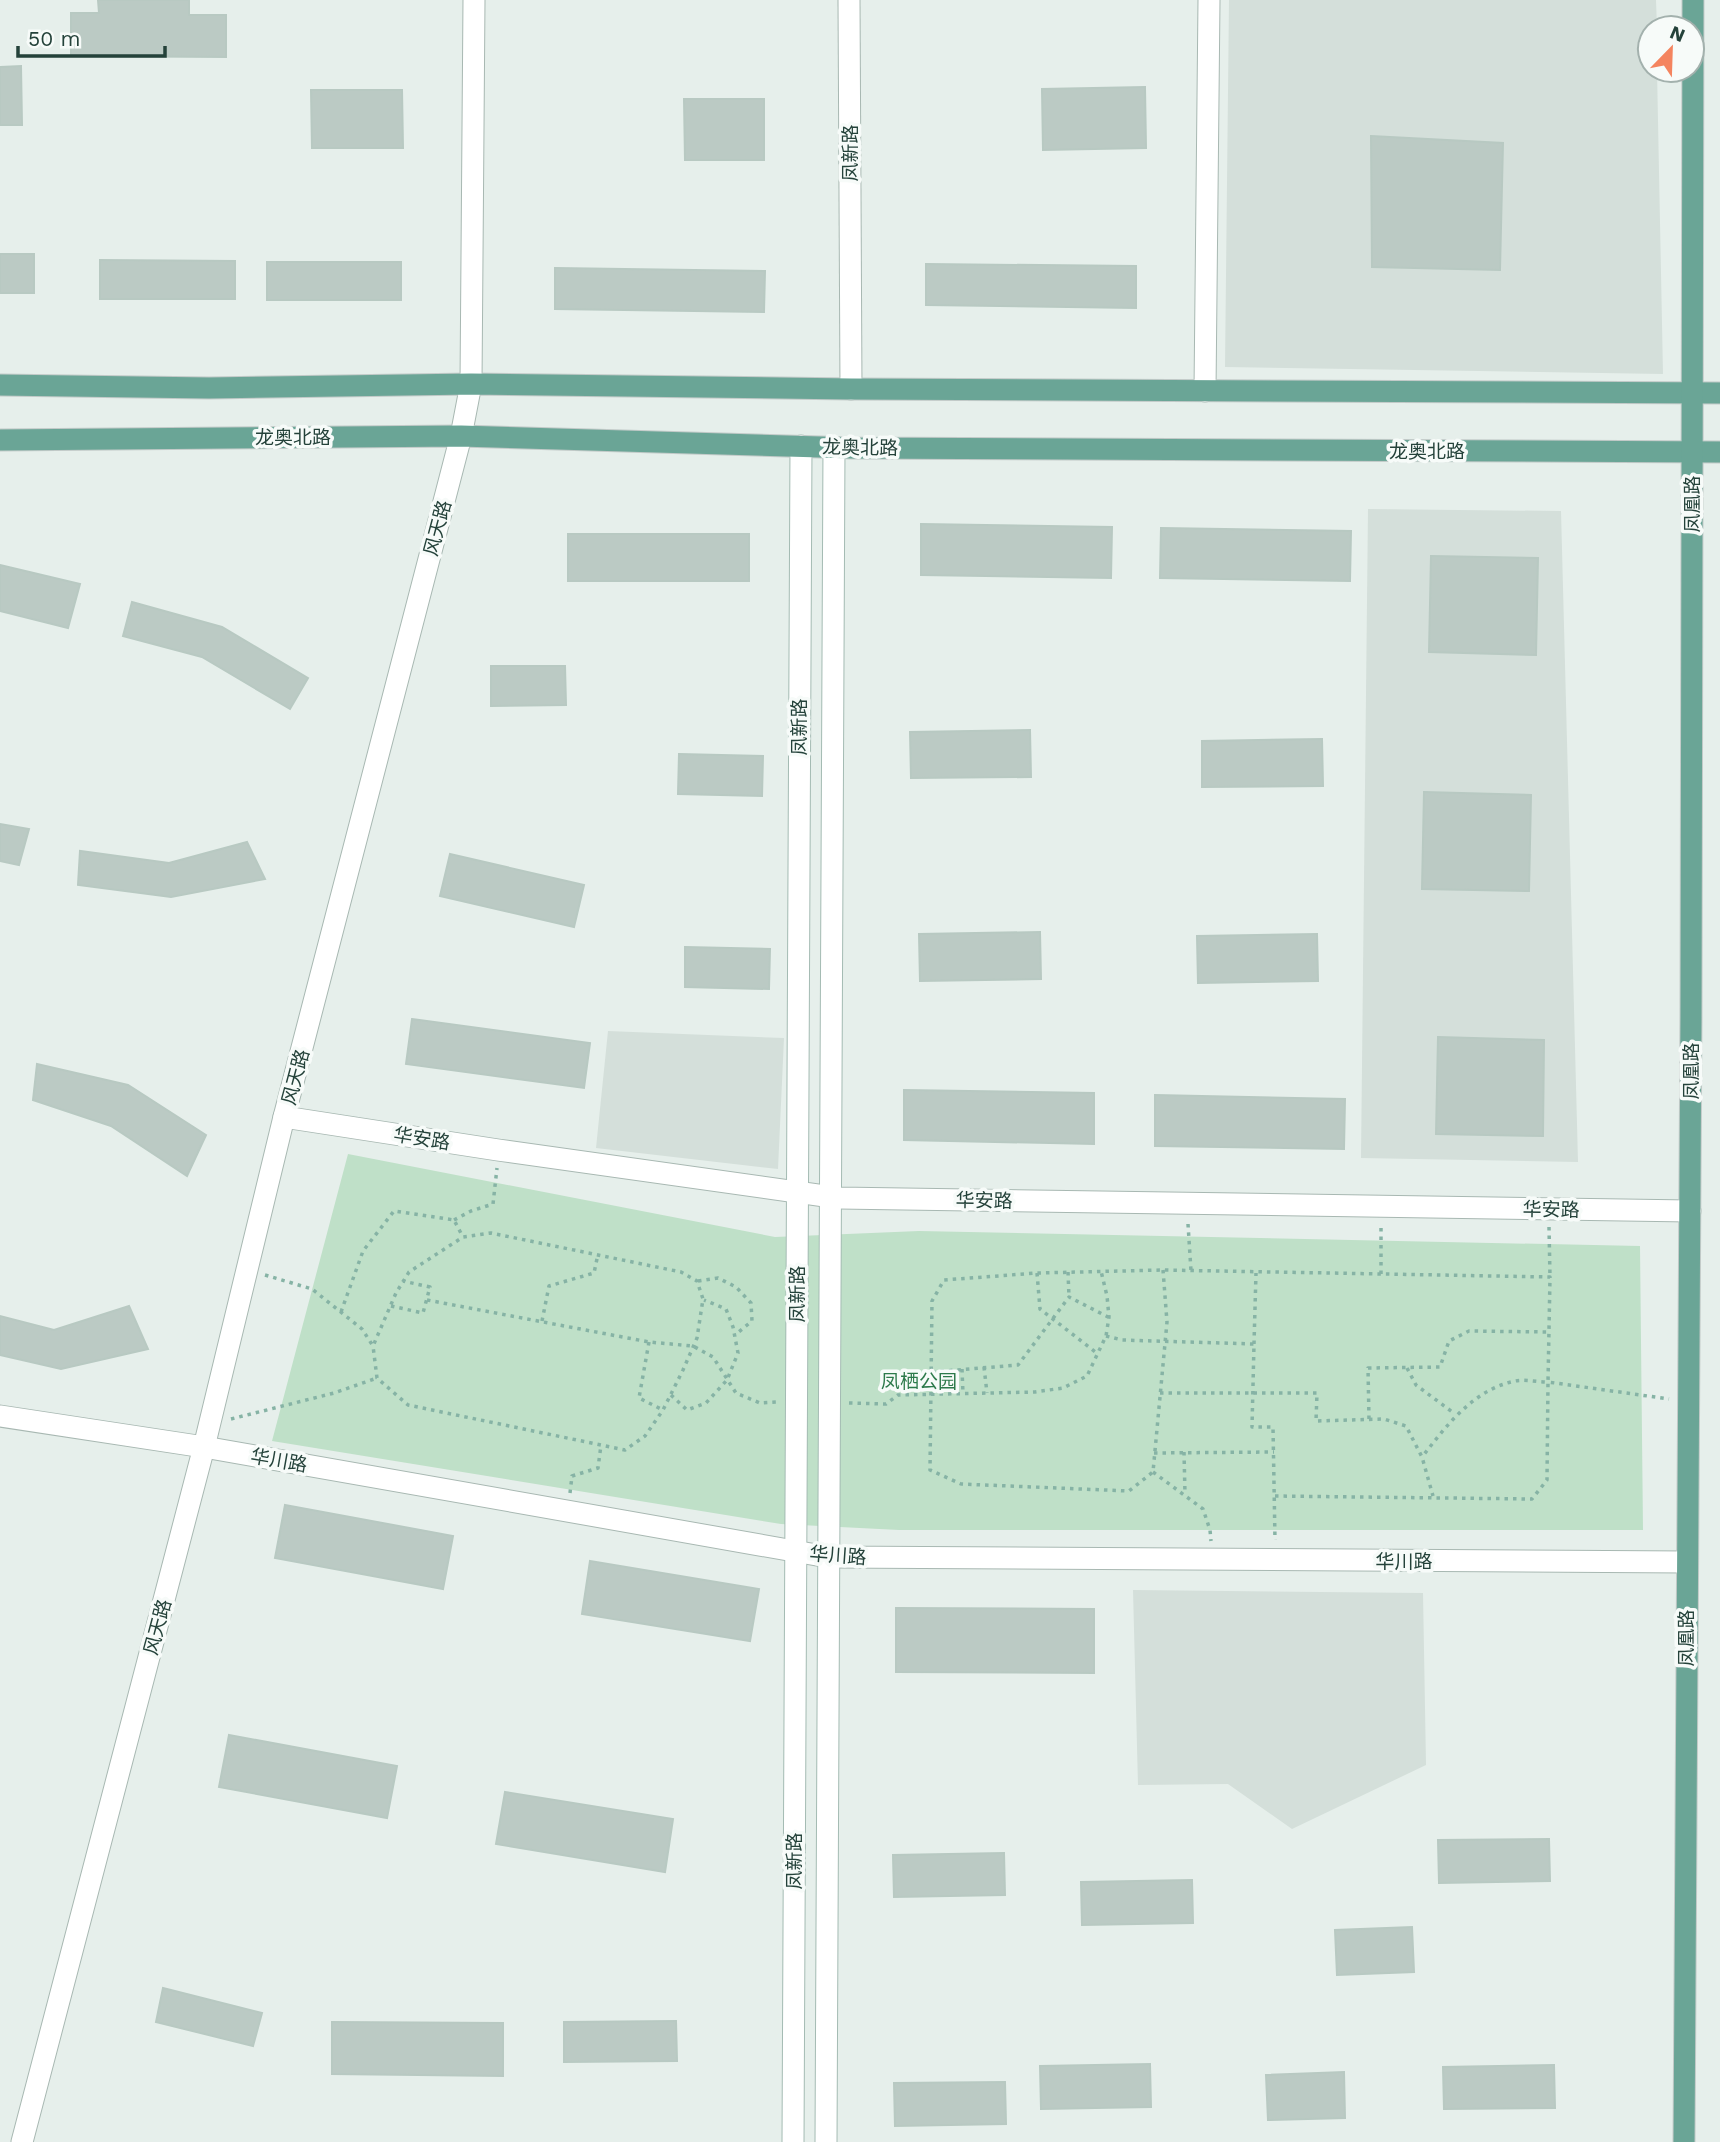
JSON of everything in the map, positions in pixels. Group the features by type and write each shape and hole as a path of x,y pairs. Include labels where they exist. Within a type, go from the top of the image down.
{"main road":[{"name":"凤凰路","path":"1684,2142 1693,0"},
{"path":"0,385 209,388 471,384 850,389 1720,393"},
{"name":"龙奥北路","path":"0,440 461,436 834,447 1720,452"}],"street":[{"name":"风天路","path":"22,2142 210,1425 284,1117 461,436 471,384 474,0"},
{"name":"凤新路","path":"849,0 850,389"},
{"path":"1205,391 1209,0"},
{"name":"凤新路","path":"793,2142 800,446"},
{"path":"826,2142 834,447"},
{"name":"华安路","path":"284,1117 830,1196 1690,1211"},
{"name":"华川路","path":"0,1416 204,1447 828,1557 1687,1562"}],"path":[{"path":"341,1312 363,1251 394,1211 454,1220 493,1204 496,1182"},
{"path":"454,1220 463,1237"},
{"path":"373,1346 409,1272 463,1237 491,1233 681,1272 697,1281 718,1278 736,1287 751,1303 752,1321 735,1335"},
{"path":"1189,1236 1191,1271"},
{"path":"1381,1240 1381,1274"},
{"path":"1275,1496 1532,1499 1547,1480 1550,1244"},
{"path":"542,1321 549,1286 594,1273 598,1254"},
{"path":"247,1270 313,1289 362,1329 373,1346 377,1377 408,1405 625,1450 645,1436 663,1410 697,1338 703,1299 697,1281"},
{"path":"1163,1270 1167,1322 1153,1472 1129,1491 961,1484 930,1471 932,1301 944,1280 1037,1273 1163,1270 1550,1277"},
{"path":"829,1403 886,1404 898,1395 1035,1392 1063,1388 1087,1376 1106,1336 1109,1317 1101,1271"},
{"path":"932,1372 1017,1365 1069,1297 1068,1272"},
{"path":"1256,1272 1252,1427 1273,1427 1275,1560"},
{"path":"1037,1273 1040,1309 1098,1354"},
{"path":"391,1306 423,1313 430,1287 403,1281"},
{"path":"1069,1297 1109,1317"},
{"path":"671,1395 687,1410 706,1403 727,1380 738,1353 726,1309 703,1299"},
{"path":"427,1300 649,1342 693,1346 713,1357 736,1393 760,1403 796,1402"},
{"path":"1369,1419 1368,1368 1440,1367 1449,1341 1469,1331 1549,1332"},
{"path":"1106,1336 1122,1340 1254,1344"},
{"path":"649,1342 639,1398 663,1410"},
{"path":"984,1367 987,1393"},
{"path":"1407,1368 1416,1385 1455,1414"},
{"path":"962,1369 962,1394"},
{"path":"210,1425 334,1393 377,1377"},
{"path":"1422,1457 1455,1414 1494,1388 1517,1381 1548,1382 1689,1402"},
{"path":"1160,1393 1317,1392 1316,1421 1384,1419 1406,1426 1422,1457 1434,1497"},
{"path":"570,1490 572,1475 598,1468 601,1445"},
{"path":"1154,1453 1274,1451"},
{"path":"1184,1452 1185,1494"},
{"path":"1153,1472 1203,1509 1210,1530"}],"shaded area":[{"path":"1229,0 1656,0 1656,14 1636,14 1636,84 1657,84 1663,374 1225,367"},
{"path":"1368,509 1561,511 1578,1162 1361,1158"},
{"path":"608,1031 784,1038 778,1169 596,1148"},
{"path":"1133,1590 1423,1593 1426,1765 1292,1829 1228,1784 1138,1785"}],"green space":[{"name":"凤栖公园","path":"348,1154 775,1237 919,1231 1640,1246 1643,1530 899,1530 781,1524 272,1441"}],"building":[{"path":"98,0 189,0 189,15 226,15 226,57 71,56 71,13 99,13"},
{"path":"21,66 22,125 0,125 0,67"},
{"path":"1145,87 1146,148 1043,150 1042,89"},
{"path":"311,90 402,90 403,148 312,148"},
{"path":"684,99 764,99 764,160 685,160"},
{"path":"1371,136 1503,143 1500,270 1372,267"},
{"path":"0,254 34,254 34,293 0,293"},
{"path":"100,260 235,261 235,299 100,299"},
{"path":"267,262 401,262 401,300 267,300"},
{"path":"926,264 1136,266 1136,308 926,305"},
{"path":"555,268 765,271 764,312 555,309"},
{"path":"921,524 1112,527 1111,578 921,575"},
{"path":"1161,528 1351,531 1350,581 1160,578"},
{"path":"568,534 749,534 749,581 568,581"},
{"path":"1431,556 1538,558 1536,655 1429,652"},
{"path":"0,565 80,584 68,628 0,611"},
{"path":"132,602 222,627 308,678 290,709 202,657 123,636"},
{"path":"491,666 565,666 566,705 491,706"},
{"path":"1030,730 1031,777 911,778 910,732"},
{"path":"1322,739 1323,786 1202,787 1202,741"},
{"path":"679,754 763,756 762,796 678,794"},
{"path":"1424,792 1531,795 1529,891 1422,889"},
{"path":"0,824 29,829 19,865 0,861"},
{"path":"247,842 265,879 171,897 78,885 80,851 169,863"},
{"path":"450,854 584,885 574,927 440,896"},
{"path":"1040,932 1041,979 920,981 919,934"},
{"path":"1317,934 1318,981 1198,983 1197,936"},
{"path":"685,947 770,949 769,989 685,987"},
{"path":"412,1019 590,1043 584,1088 406,1064"},
{"path":"1438,1037 1544,1040 1543,1136 1436,1134"},
{"path":"37,1064 128,1085 206,1135 187,1176 111,1126 33,1100"},
{"path":"904,1090 1094,1093 1094,1144 904,1140"},
{"path":"1155,1095 1345,1099 1344,1149 1155,1146"},
{"path":"129,1306 148,1349 61,1369 0,1355 0,1316 54,1330"},
{"path":"285,1505 453,1536 443,1589 275,1558"},
{"path":"590,1561 759,1589 750,1641 582,1614"},
{"path":"896,1608 1094,1609 1094,1673 896,1672"},
{"path":"229,1735 397,1766 387,1818 219,1787"},
{"path":"505,1792 673,1819 665,1872 496,1844"},
{"path":"1549,1839 1550,1881 1439,1883 1438,1840"},
{"path":"1004,1853 1005,1895 894,1897 893,1855"},
{"path":"1192,1880 1193,1923 1082,1925 1081,1882"},
{"path":"1412,1927 1414,1972 1337,1975 1335,1930"},
{"path":"163,1988 262,2013 253,2046 156,2022"},
{"path":"676,2021 677,2061 564,2062 564,2022"},
{"path":"332,2022 503,2023 503,2076 332,2074"},
{"path":"1150,2064 1151,2107 1041,2109 1040,2066"},
{"path":"1554,2065 1555,2108 1444,2109 1443,2067"},
{"path":"1344,2072 1345,2118 1268,2120 1266,2075"},
{"path":"1005,2082 1006,2124 895,2126 894,2083"}]}
